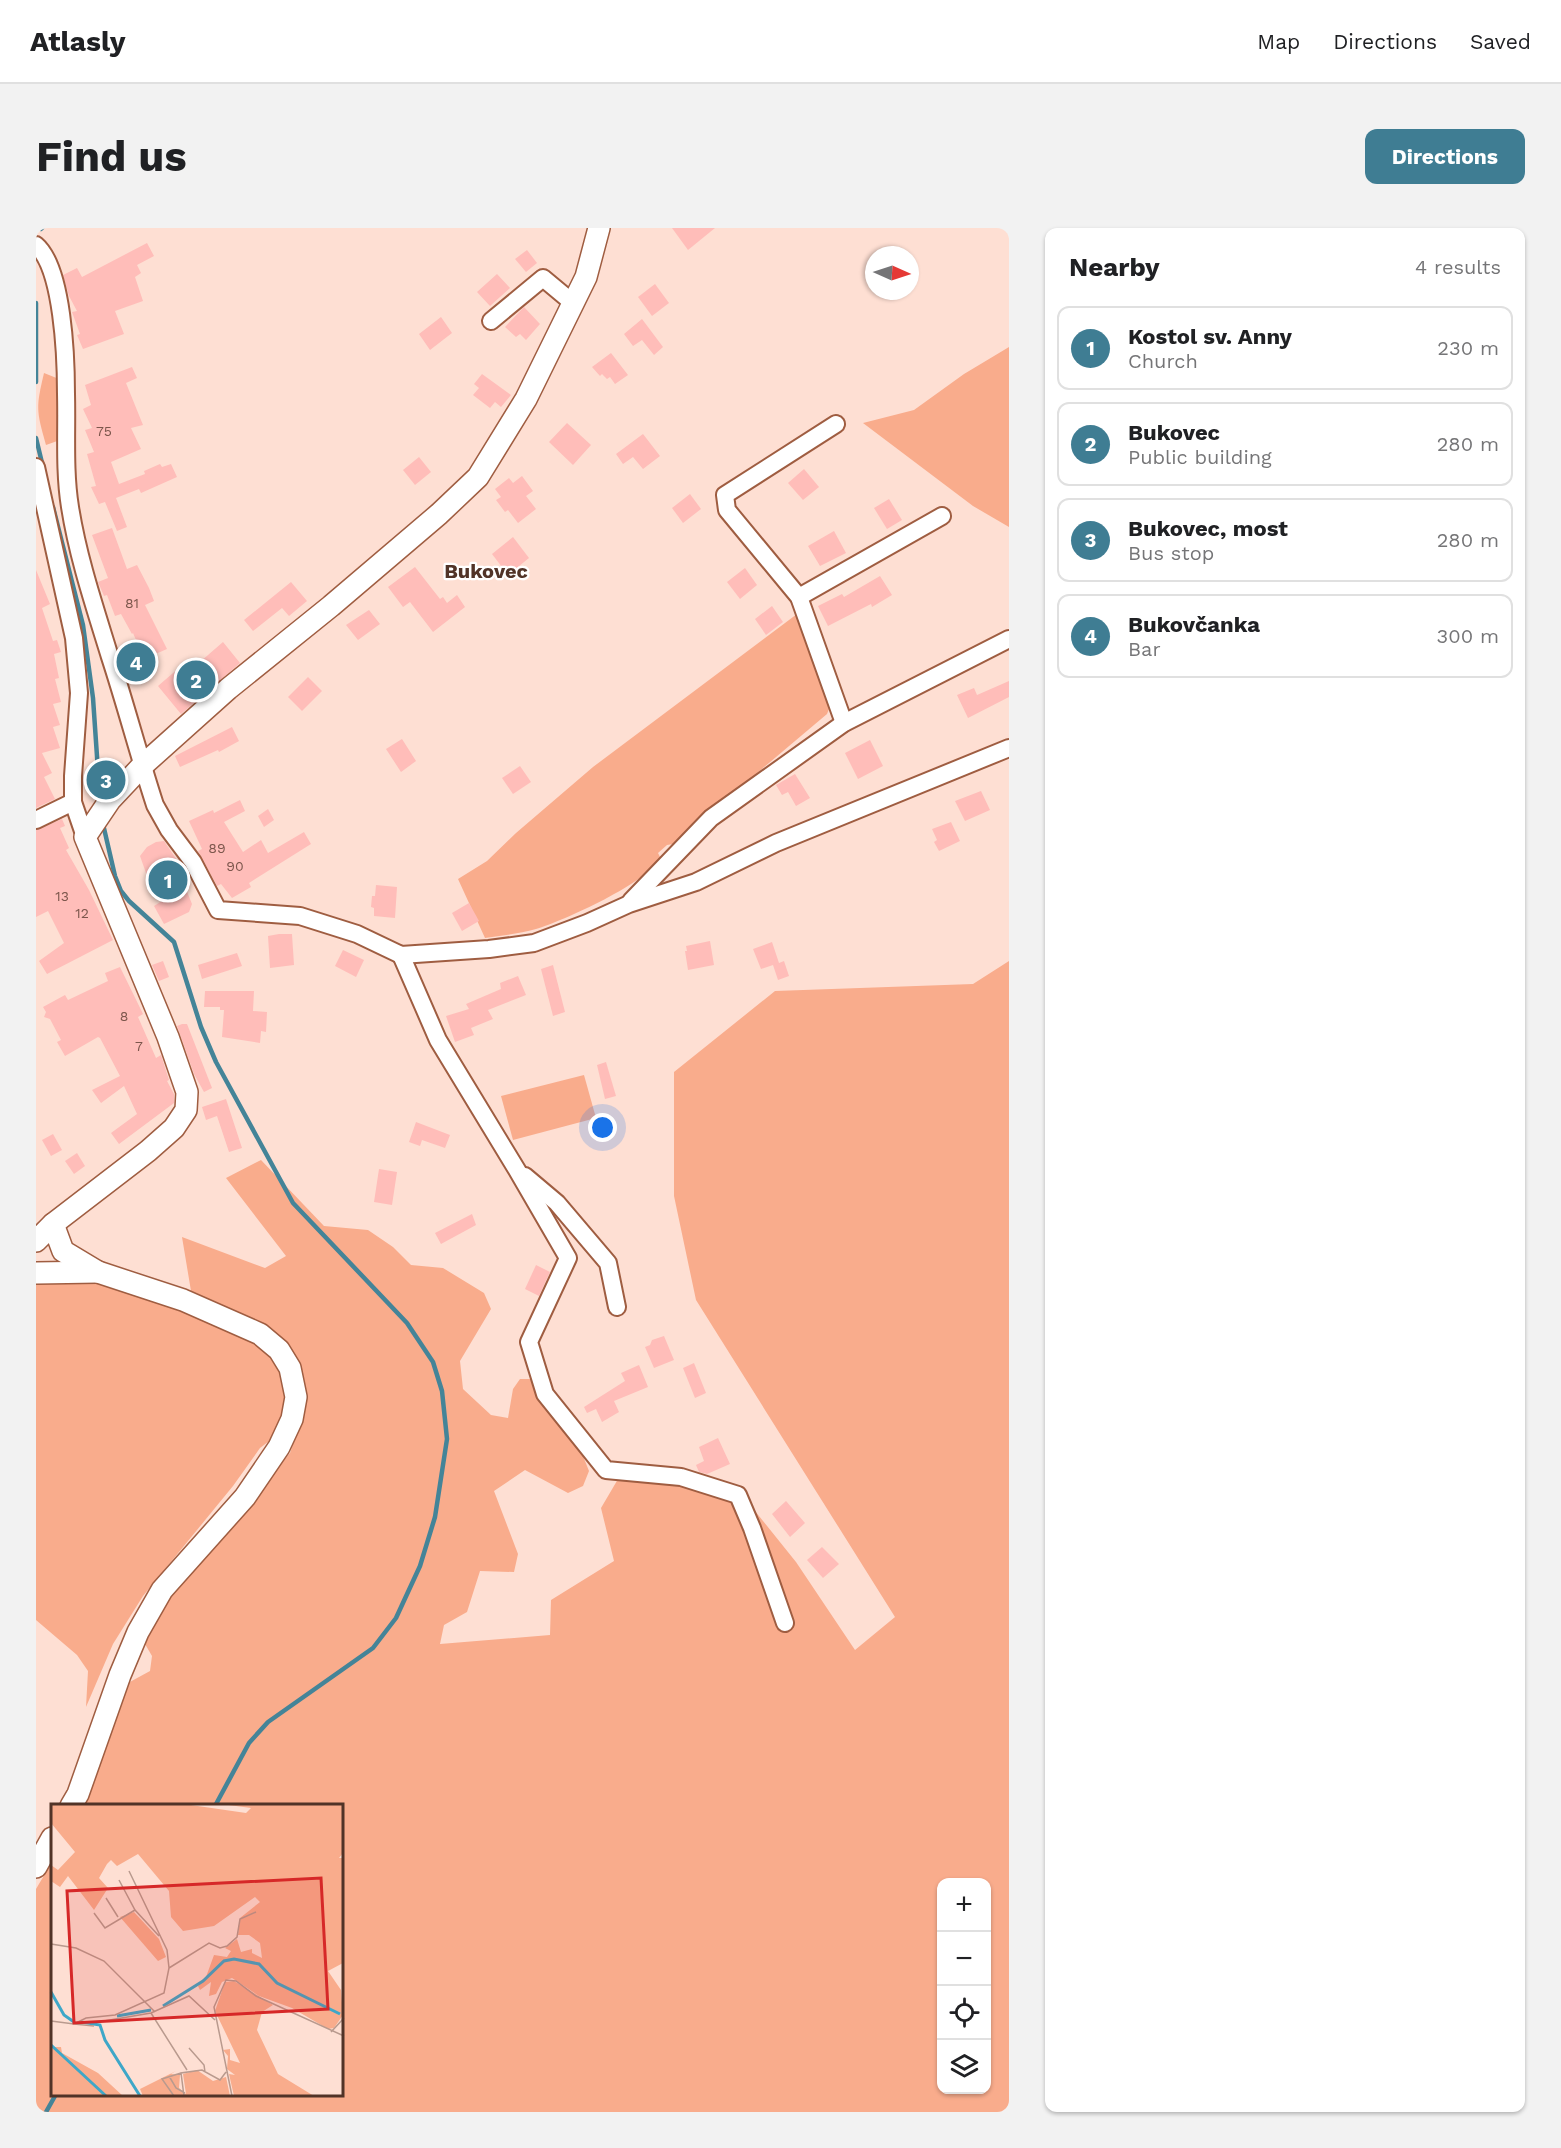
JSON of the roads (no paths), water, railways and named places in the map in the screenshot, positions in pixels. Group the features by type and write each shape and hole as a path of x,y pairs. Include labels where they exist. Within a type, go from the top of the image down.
{"street":[{"path":"90,830 110,800 142,766 228,689 331,606 439,514 477,477 526,399 586,278 598,228"},
{"path":"36,245 48,261 63,324 66,354 69,505 64,540 69,609 78,665 73,802 90,830 187,1092 186,1110 174,1128 148,1151 53,1224 36,1241"},
{"path":"491,321 543,278 573,303"},
{"path":"836,424 725,495 727,510 799,597 844,723"},
{"path":"36,467 64,540 155,805 169,831 193,862 218,910 300,916 357,934 401,955 489,949 534,943 629,904 696,882 776,843 1009,748"},
{"path":"799,597 942,516"},
{"path":"629,904 711,818 844,723 1009,639"},
{"path":"36,820 73,802"},
{"path":"401,955 438,1040 568,1258 529,1342 545,1394 606,1470 681,1478 738,1495 753,1528 785,1623"},
{"path":"517,1170 557,1203 608,1263 617,1307"},
{"path":"53,1224 63,1251 98,1272 183,1300 260,1334 279,1350 290,1368 296,1397 292,1419 279,1447 244,1497 162,1590 138,1632 120,1675 78,1794 72,1804"},
{"path":"36,1274 98,1272"},
{"path":"36,1867 51,1840"}],"waterway":[{"path":"36,303 36,382"},
{"path":"36,438 43,467"},
{"path":"53,507 83,625 93,698 100,800"},
{"path":"103,824 115,876 121,891 174,942 201,1027 216,1062 293,1203 407,1323 433,1362 442,1391 447,1439 435,1517 420,1566 396,1618 373,1648 268,1722 249,1743 216,1804"},
{"path":"46,2112 54,2097"}],"place":[{"name":"Bukovčanka","path":"136,662"},
{"name":"Bukovec","path":"196,680"},
{"name":"Bukovec, most","path":"106,780"},
{"name":"Kostol sv. Anny","path":"168,880"}],"district":[{"name":"Bukovec","path":"486,571"}]}
